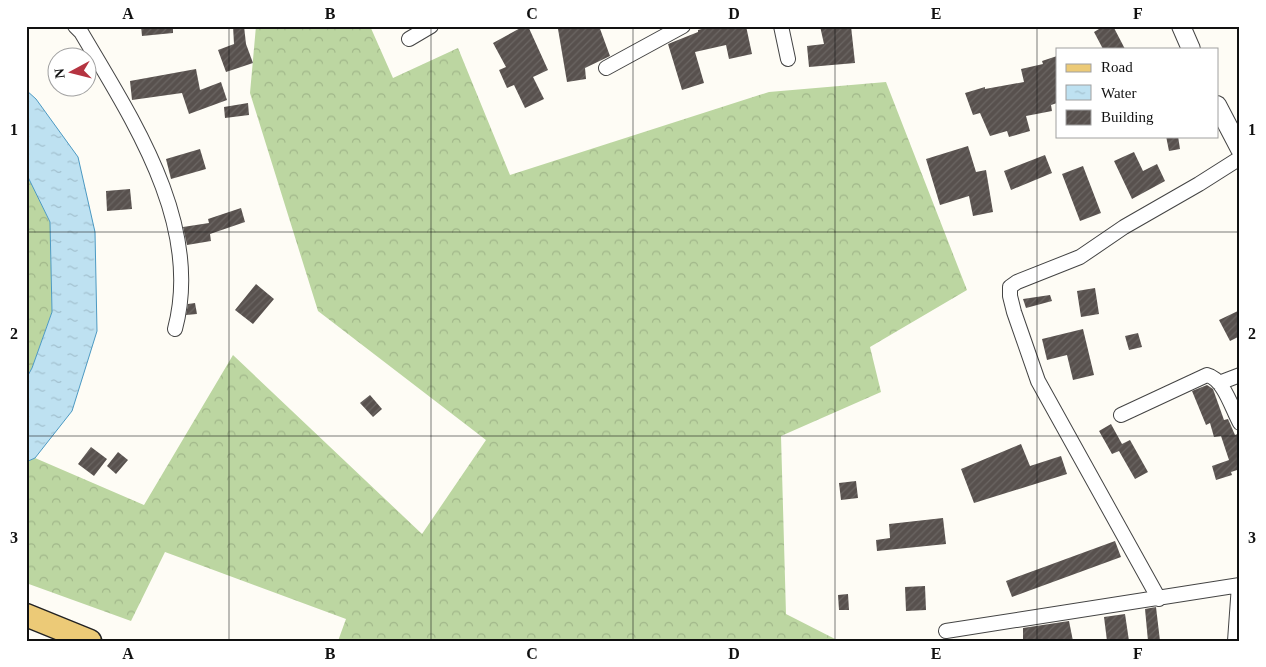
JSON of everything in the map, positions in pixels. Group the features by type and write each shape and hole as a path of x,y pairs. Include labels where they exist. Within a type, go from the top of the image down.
{"main road":[{"path":"26,615 90,641"}],"street":[{"path":"75,26 86,40 141,135 174,218 182,274 180,308 175,329"},
{"path":"409,39 431,26"},
{"path":"606,68 683,26"},
{"path":"782,26 788,59"},
{"path":"1181,26 1191,48"},
{"path":"1218,108 1240,149"},
{"path":"1159,599 1038,381 1014,312 1010,287 1017,282 1080,257 1124,227 1240,158"},
{"path":"1121,415 1207,375 1214,376 1219,383 1240,423"},
{"path":"1219,383 1240,375"},
{"path":"946,631 1239,585 1235,641"}],"green space":[{"path":"256,26 370,26 393,78 458,48 510,175 769,92 886,82 967,290 870,347 881,392 781,436 786,614 839,641 338,641 346,619 165,552 131,621 26,583 26,462 35,458 144,505 233,355 422,534 486,440 318,311 250,93"},
{"path":"26,173 50,222 52,312 32,368 26,379"}],"water":[{"path":"26,90 36,99 78,157 95,232 97,331 72,411 35,458 26,462 26,379 32,368 52,312 50,222 26,173"}],"building":[{"path":"141,26 173,26 173,33 142,36"},
{"path":"233,26 244,26 246,44 253,63 226,72 218,50 234,44"},
{"path":"524,26 528,26 548,70 533,77 544,99 525,108 514,85 507,88 499,70 506,67 493,43"},
{"path":"575,26 599,26 610,56 585,68 586,79 567,82 558,29"},
{"path":"713,26 746,26 752,54 729,59 726,45 695,52 704,83 682,90 668,44 698,32 698,30"},
{"path":"820,26 851,26 855,63 809,67 807,46 824,44"},
{"path":"1104,26 1113,26 1124,48 1102,48 1094,32"},
{"path":"1056,56 1056,103 1051,105 1052,111 1026,116 1030,131 1009,137 1007,131 990,136 980,113 973,115 965,93 985,87 985,89 1024,82 1021,69 1043,64 1042,61"},
{"path":"196,69 200,90 221,82 227,100 189,114 182,93 132,100 130,81"},
{"path":"248,103 249,115 225,118 224,107"},
{"path":"1166,138 1178,138 1180,149 1169,151"},
{"path":"968,146 976,172 986,170 993,212 973,216 969,196 940,205 926,159"},
{"path":"200,149 206,169 171,179 166,159"},
{"path":"1134,152 1143,171 1157,164 1165,181 1132,199 1114,161"},
{"path":"1045,155 1052,173 1011,190 1004,171"},
{"path":"1083,166 1101,213 1080,221 1062,174"},
{"path":"130,189 132,209 107,211 106,191"},
{"path":"241,208 245,222 210,234 211,241 187,245 183,227 209,223 208,219"},
{"path":"256,284 274,299 253,324 235,310"},
{"path":"1095,288 1099,314 1081,317 1077,291"},
{"path":"1050,295 1052,301 1026,308 1023,299"},
{"path":"195,303 197,314 186,315 188,304"},
{"path":"1240,310 1240,336 1230,341 1219,320"},
{"path":"1083,329 1094,375 1073,380 1067,355 1047,360 1042,339"},
{"path":"1138,333 1142,347 1129,350 1125,336"},
{"path":"1207,385 1213,389 1224,420 1228,419 1235,435 1240,433 1240,469 1231,472 1232,475 1216,480 1212,466 1229,460 1221,436 1214,437 1210,423 1206,425 1192,391"},
{"path":"370,395 382,409 373,417 360,403"},
{"path":"1111,424 1122,444 1130,440 1148,472 1135,479 1119,451 1112,454 1099,431"},
{"path":"1021,444 1030,466 1061,456 1067,474 974,503 961,469"},
{"path":"91,447 107,459 94,476 78,464"},
{"path":"118,452 128,460 116,474 107,466"},
{"path":"856,481 858,498 841,500 839,483"},
{"path":"943,518 946,544 877,551 876,540 890,538 889,524"},
{"path":"1115,541 1121,557 1012,597 1006,581"},
{"path":"925,586 926,610 906,611 905,587"},
{"path":"848,594 849,610 839,610 838,595"},
{"path":"1156,607 1160,641 1148,641 1145,609"},
{"path":"1125,614 1129,641 1107,641 1104,617"},
{"path":"1069,621 1073,641 1023,641 1023,628"}]}
